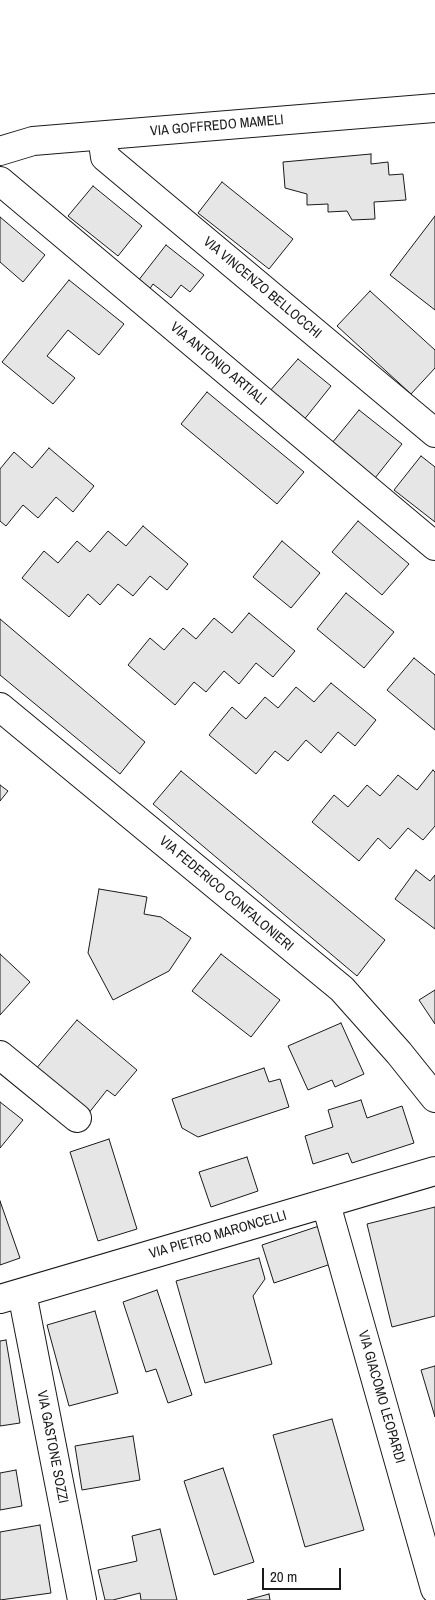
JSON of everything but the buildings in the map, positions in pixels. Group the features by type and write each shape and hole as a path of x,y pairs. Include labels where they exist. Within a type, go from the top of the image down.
{"street":[{"name":"VIA GOFFREDO MAMELI","path":"0,151 33,141 435,108"},
{"name":"VIA VINCENZO BELLOCCHI","path":"102,136 105,157 435,433"},
{"name":"VIA ANTONIO ARTIALI","path":"0,181 435,546"},
{"name":"VIA FEDERICO CONFALONIERI","path":"0,707 342,989 399,1053 435,1098"},
{"path":"0,1055 77,1118"},
{"name":"VIA PIETRO MARONCELLI","path":"11,1296 435,1171"},
{"name":"VIA GIACOMO LEOPARDI","path":"326,1204 435,1589"},
{"name":"VIA GASTONE SOZZI","path":"11,1296 82,1600"}]}
